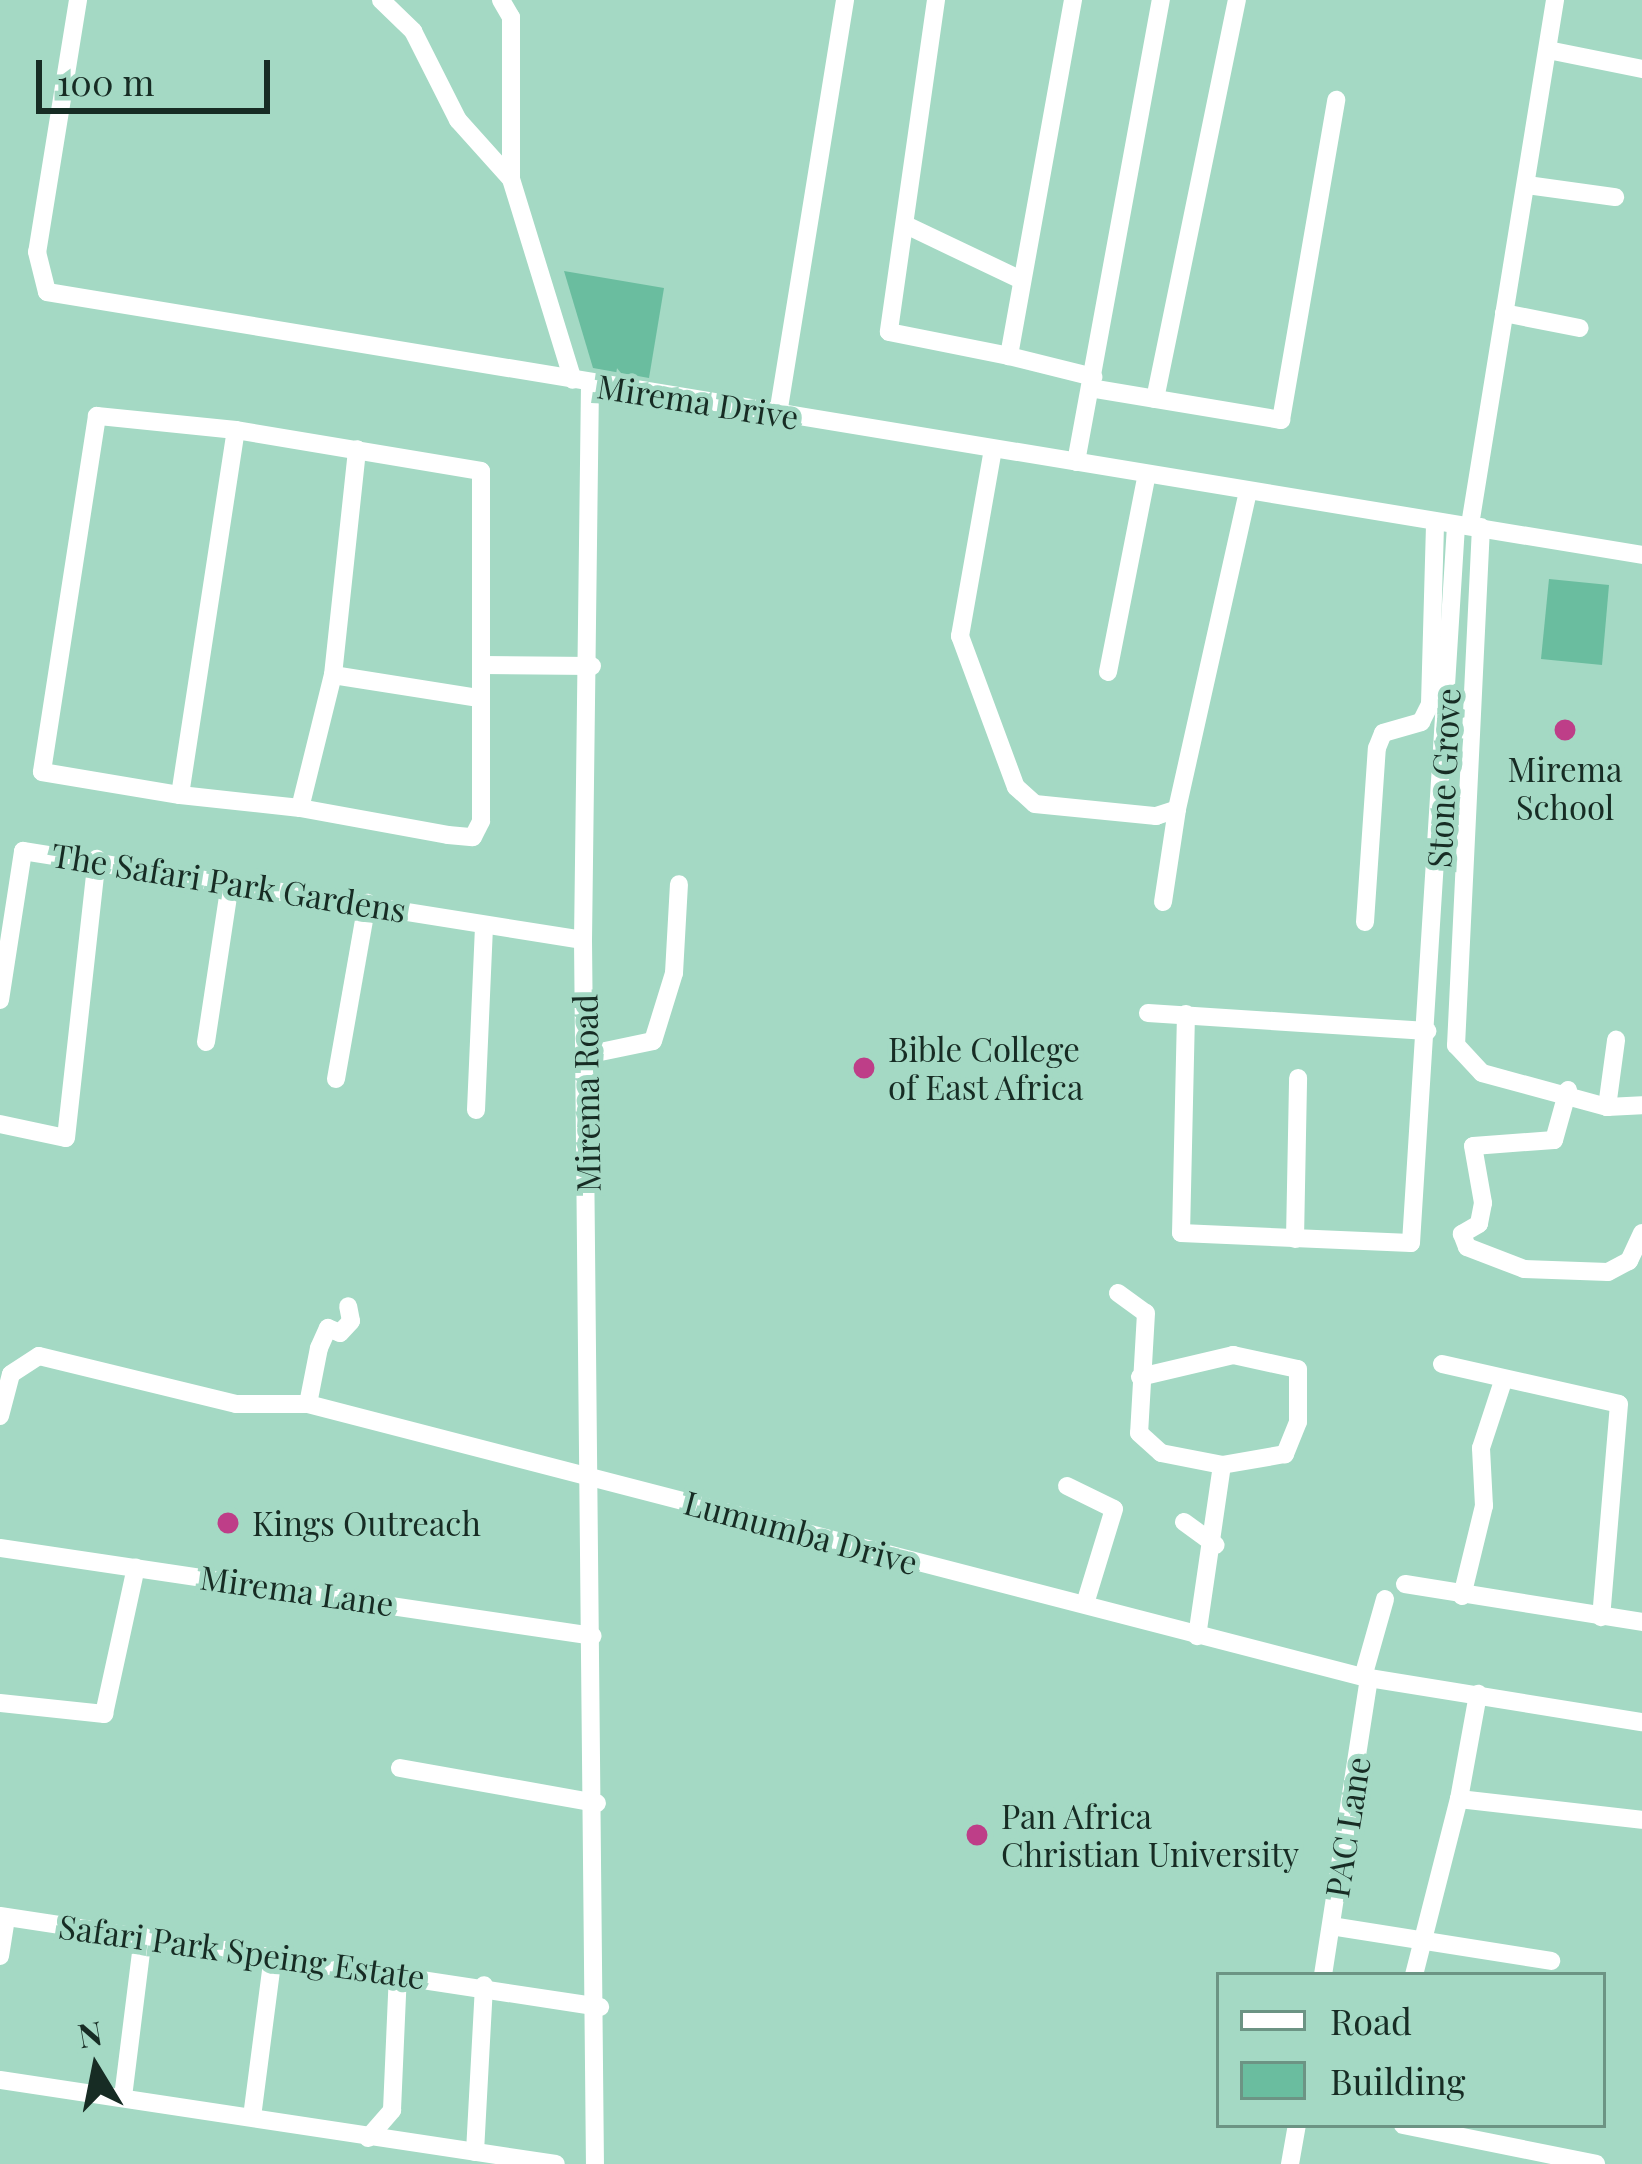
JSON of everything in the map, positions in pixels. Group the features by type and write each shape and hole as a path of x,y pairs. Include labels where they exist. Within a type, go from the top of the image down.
{"street":[{"name":"Mirema Drive","path":"77,0 38,252 47,292 1076,462 1247,496 1642,555"},
{"path":"501,0 511,17 512,178"},
{"path":"778,414 845,0"},
{"path":"936,0 908,226 889,332 1009,356 1155,399 1281,420 1336,100"},
{"path":"1009,356 1018,279 1073,0"},
{"path":"1076,462 1161,0"},
{"path":"1155,399 1238,0"},
{"path":"1556,0 1469,526 1456,1045 1472,1070 1568,1090 1607,1107 1642,1105"},
{"name":"Mirema Road","path":"385,2 412,31 458,120 512,178 581,382 592,666 583,940 595,1477 600,2006 595,2164"},
{"path":"1548,50 1642,69"},
{"path":"1527,184 1615,197"},
{"path":"908,226 1018,279"},
{"path":"1504,313 1580,328"},
{"path":"94,418 236,430 357,449 481,471 481,820 473,837 301,808 47,776 38,766 41,734 94,418"},
{"path":"180,794 236,430"},
{"path":"301,808 333,675 357,449"},
{"path":"993,449 960,636 1016,787 1054,807 1156,816 1177,808"},
{"path":"1108,672 1146,478"},
{"path":"1163,902 1177,808 1247,496"},
{"path":"1365,922 1377,748 1383,733 1421,722 1430,704 1435,522"},
{"name":"Stone Grove","path":"1186,1014 1180,1232 1383,1246 1415,1239 1427,1031 1469,526"},
{"path":"482,665 592,666"},
{"path":"333,675 479,698"},
{"name":"The Safari Park Gardens","path":"0,1000 23,851 98,859 583,940"},
{"path":"0,1124 65,1138 98,859"},
{"path":"206,1042 230,883"},
{"path":"586,1055 653,1041 674,973 679,884"},
{"path":"335,1079 367,903"},
{"path":"476,1110 484,926"},
{"path":"1148,1013 1427,1031"},
{"path":"1607,1107 1616,1040"},
{"path":"1295,1239 1298,1078"},
{"path":"1568,1090 1554,1140 1473,1146 1483,1203 1479,1224 1462,1234 1467,1247 1524,1269 1608,1272 1630,1261 1642,1233"},
{"path":"1118,1293 1146,1313 1134,1415 1146,1443 1222,1465 1285,1454 1298,1422 1298,1369 1252,1354 1140,1377"},
{"path":"308,1404 319,1348 328,1328 340,1333 351,1321 348,1306"},
{"name":"Lumumba Drive","path":"0,1416 11,1374 39,1356 236,1404 308,1404 1366,1678 1642,1721"},
{"path":"1442,1364 1502,1384 1642,1408"},
{"path":"1462,1596 1484,1506 1481,1448 1502,1384"},
{"path":"1601,1617 1618,1405"},
{"path":"1197,1636 1216,1545 1222,1465"},
{"path":"1067,1486 1107,1497 1114,1509 1085,1604"},
{"path":"1184,1522 1216,1545"},
{"name":"Mirema Lane","path":"0,1548 593,1636"},
{"path":"0,1703 104,1714 136,1567"},
{"path":"1405,1584 1642,1622"},
{"name":"PAC Lane","path":"1323,1972 1366,1678 1385,1599"},
{"path":"1414,1972 1459,1799 1478,1694"},
{"path":"400,1768 597,1802"},
{"path":"1459,1799 1642,1820"},
{"path":"0,1956 3,1917"},
{"name":"Safari Park Speing Estate","path":"3,1917 484,1984 600,2006"},
{"path":"1331,1926 1551,1961"},
{"path":"123,2098 143,1936"},
{"path":"252,2117 273,1955"},
{"path":"368,2138 392,2110 398,1972"},
{"path":"475,2152 484,1984"},
{"path":"0,2080 556,2164"},
{"path":"1290,2164 1296,2128"},
{"path":"1418,2128 1596,2164"}],"building":[{"path":"564,271 664,288 649,378 593,368"},
{"path":"1549,579 1609,585 1602,665 1541,659"}],"place":[{"name":"Mirema School","path":"1565,730"},
{"name":"Bible College of East Africa","path":"864,1068"},
{"name":"Kings Outreach","path":"228,1523"},
{"name":"Pan Africa Christian University","path":"977,1835"}]}
